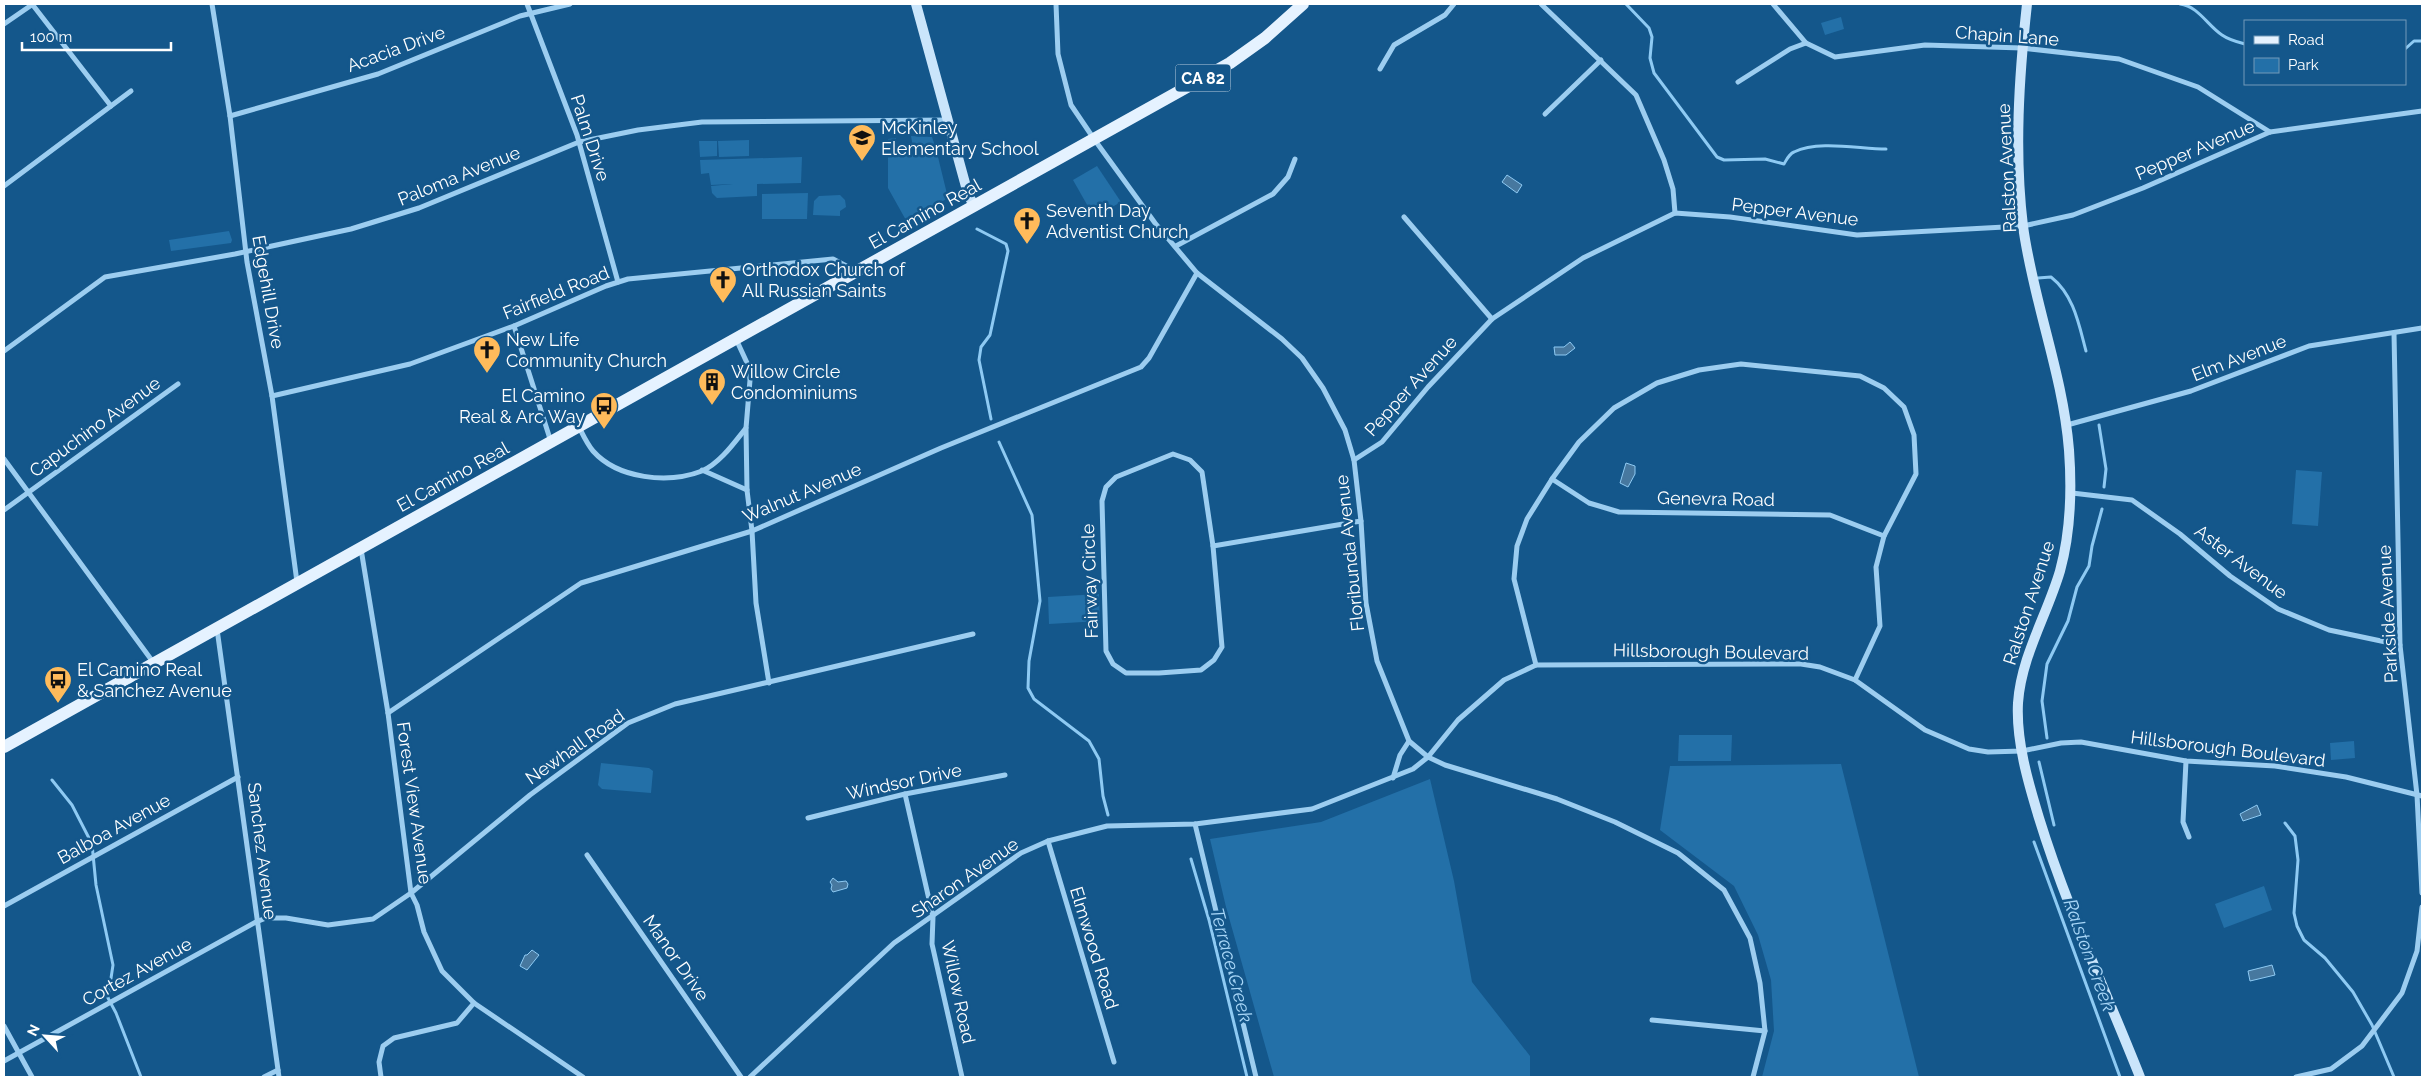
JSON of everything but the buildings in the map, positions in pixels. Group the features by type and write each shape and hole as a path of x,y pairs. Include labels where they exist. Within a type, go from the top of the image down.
{"main road":[{"name":"El Camino Real","path":"4,747 1230,63 1265,38 1303,4"}],"street":[{"path":"4,24 32,4 111,106"},
{"name":"Edgehill Drive","path":"212,4 230,116 246,252 272,396 297,584"},
{"name":"Palm Drive","path":"527,4 532,13 579,142 618,282"},
{"name":"Acacia Drive","path":"230,116 378,74 520,16 570,4"},
{"path":"916,4 968,194 974,206"},
{"name":"Floribunda Avenue","path":"1056,4 1058,54 1071,105 1094,139 1155,222 1197,273 1282,339 1302,358 1323,388 1345,430 1354,460 1361,521 1366,603 1376,661 1409,741 1428,757 1445,765 1557,799 1615,822 1678,852 1724,890 1750,938 1760,983 1765,1031 1753,1077"},
{"path":"1380,69 1394,45 1445,15 1454,4"},
{"path":"1541,4 1636,95 1664,160 1673,190 1675,213"},
{"path":"1738,82 1790,49 1806,43 1773,4"},
{"name":"Ralston Avenue","path":"2027,4 2022,48 2018,132 2023,226 2067,425 2072,493 2068,534 2060,572 2022,674 2018,705 2022,751 2046,842 2140,1077"},
{"name":"Chapin Lane","path":"1806,43 1835,58 1925,45 2022,48 2119,59 2198,87 2270,132"},
{"path":"1545,114 1601,60"},
{"path":"4,186 131,91"},
{"name":"Pepper Avenue","path":"1354,460 1382,442 1428,387 1492,319 1583,258 1675,213 1730,217 1857,236 2023,226 2073,215 2143,188 2270,132 2422,111"},
{"name":"Paloma Avenue","path":"4,351 105,277 246,252 352,230 419,208 579,142 638,130 702,122 949,120"},
{"path":"1176,246 1273,194 1288,177 1295,158"},
{"path":"1404,218 1492,319"},
{"name":"Fairfield Road","path":"272,396 410,364 514,326 628,279 833,259 856,272"},
{"name":"Walnut Avenue","path":"388,713 580,583 752,531 941,448 1141,368 1149,358 1197,273"},
{"path":"514,326 551,442"},
{"name":"Elm Avenue","path":"2067,425 2190,391 2309,346 2422,328"},
{"name":"Parkside Avenue","path":"2394,333 2400,645 2420,796 2422,893"},
{"path":"736,339 748,365 750,380 746,428 747,490 752,531 756,603 769,683"},
{"path":"1536,665 1514,579 1516,546 1527,519 1552,479 1579,442 1614,408 1657,383 1699,370 1741,364 1860,376 1884,388 1904,407 1914,435 1916,474 1884,536 1876,567 1880,626 1856,680"},
{"name":"Capuchino Avenue","path":"4,510 178,384"},
{"path":"578,427 593,451 612,465 640,476 672,478 702,470 726,452 746,428"},
{"name":"Fairway Circle","path":"1173,454 1190,460 1202,472 1213,546 1222,647 1214,660 1201,670 1159,673 1126,673 1113,664 1106,651 1102,501 1106,487 1116,477 1173,454"},
{"path":"4,459 154,664"},
{"path":"702,470 747,490"},
{"name":"Genevra Road","path":"1552,479 1589,503 1619,512 1830,515 1884,536"},
{"name":"Aster Avenue","path":"2072,493 2132,500 2180,534 2230,576 2278,609 2329,630 2400,645"},
{"path":"1213,546 1361,521"},
{"name":"Forest View Avenue","path":"360,548 388,713 411,893 417,905 424,932 442,971 474,1003 583,1077"},
{"name":"Sanchez Avenue","path":"216,629 279,1077"},
{"name":"Newhall Road","path":"256,922 266,918 286,918 328,925 373,919 411,893 530,795 628,723 676,704 972,634"},
{"name":"Hillsborough Boulevard","path":"1428,757 1458,720 1498,686 1536,665 1801,664 1820,667 1856,680 1924,730 1939,738 1969,748 1988,752 2022,751 2061,743 2081,742 2186,761 2275,766 2346,777 2420,796"},
{"path":"1394,778 1400,755 1409,741"},
{"name":"Sharon Avenue","path":"750,1077 894,943 1021,853 1048,841 1107,826 1195,824 1312,809 1394,778 1413,769 1428,757"},
{"path":"2186,761 2183,822 2189,837"},
{"name":"Windsor Drive","path":"808,818 905,794 1005,775"},
{"name":"Balboa Avenue","path":"4,906 100,851 238,777"},
{"name":"Willow Road","path":"905,794 933,917 932,944 962,1077"},
{"path":"1195,824 1256,1077"},
{"name":"Elmwood Road","path":"1048,841 1114,1062"},
{"name":"Manor Drive","path":"587,855 741,1077"},
{"path":"2296,1077 2331,1070 2362,1046 2402,993 2417,951 2422,907"},
{"name":"Cortez Avenue","path":"4,1061 256,922"},
{"path":"381,1077 379,1062 383,1046 394,1038 457,1023 474,1003"},
{"path":"1652,1020 1765,1031"},
{"path":"4,1026 32,1077"},
{"path":"264,1077 278,1070"}],"green space":[{"path":"1841,17 1844,29 1825,35 1821,23"},
{"path":"911,136 932,137 937,152 914,153"},
{"path":"896,138 895,155 937,153 948,198 907,222 888,188 888,139"},
{"path":"749,140 749,156 719,157 718,141"},
{"path":"699,141 717,141 717,156 700,157"},
{"path":"802,157 801,183 757,184 757,196 717,198 712,193 711,186 733,184 711,185 709,173 701,174 700,160"},
{"path":"1097,166 1121,202 1094,217 1073,180"},
{"path":"808,193 807,219 762,219 762,194"},
{"path":"840,195 845,200 846,207 840,211 840,216 813,215 814,201 819,196"},
{"path":"229,231 231,243 171,251 169,240"},
{"path":"2296,470 2322,472 2318,526 2292,524"},
{"path":"1099,594 1100,621 1049,624 1048,597"},
{"path":"1679,735 1732,735 1731,761 1678,761"},
{"path":"2354,741 2355,758 2331,760 2330,743"},
{"path":"601,763 649,768 653,771 651,793 602,789 598,785"},
{"path":"1841,764 1919,1077 1762,1077 1774,1031 1771,980 1758,935 1734,886 1660,830 1670,766"},
{"path":"1430,779 1454,881 1472,982 1530,1056 1530,1077 1274,1077 1226,907 1210,839 1321,822"},
{"path":"2264,886 2272,910 2224,928 2215,904"}],"shaded area":[{"path":"1507,175 1522,185 1517,193 1502,182"},
{"path":"1570,342 1575,348 1566,355 1555,355 1554,347 1564,347"},
{"path":"1626,463 1635,466 1635,474 1628,487 1620,483"},
{"path":"2257,805 2261,815 2243,821 2240,814"},
{"path":"833,878 838,882 846,881 848,884 847,888 833,892 830,882"},
{"path":"532,950 539,955 527,970 520,966 525,955"},
{"path":"2272,965 2275,975 2250,981 2248,971"}],"waterway":[{"name":"Ralston Creek","path":"1626,4 1649,28 1652,37 1650,58 1654,73 1717,157 1724,160 1765,159 1784,164 1792,153 1815,146 1886,149"},
{"path":"2180,4 2198,12 2225,37 2244,44"},
{"path":"2406,48 2414,41 2422,41"},
{"name":"Terrace Creek","path":"977,229 1006,244 1008,251 990,335 981,347 979,360 991,419"},
{"name":"Ralston Creek","path":"2038,278 2051,277 2065,292 2078,321 2086,351"},
{"name":"Ralston Creek","path":"2099,425 2106,469 2104,487"},
{"name":"Terrace Creek","path":"999,442 1032,515 1040,601 1029,661 1028,688 1034,699 1089,741 1099,759 1103,796 1108,815"},
{"name":"Ralston Creek","path":"2047,738 2042,701 2047,664 2068,621 2077,587 2089,566 2092,546 2102,509"},
{"name":"Ralston Creek","path":"2039,762 2054,825"},
{"path":"52,780 72,805 92,844 96,885 113,965 108,998 116,1013 141,1077"},
{"path":"2285,823 2295,836 2298,860 2294,913 2297,926 2304,940 2325,958 2353,992 2372,1025 2394,1077"},
{"name":"Ralston Creek","path":"2034,842 2120,1077"},
{"name":"Terrace Creek","path":"1191,859 1209,920 1247,1077"}],"place":[{"name":"McKinley Elementary School","path":"862,162"},
{"name":"Seventh Day Adventist Church","path":"1027,245"},
{"name":"Orthodox Church of All Russian Saints","path":"723,304"},
{"name":"New Life Community Church","path":"487,374"},
{"name":"Willow Circle Condominiums","path":"712,406"},
{"name":"El Camino Real & Arc Way","path":"604,430"},
{"name":"El Camino Real & Sanchez Avenue","path":"58,704"}]}
